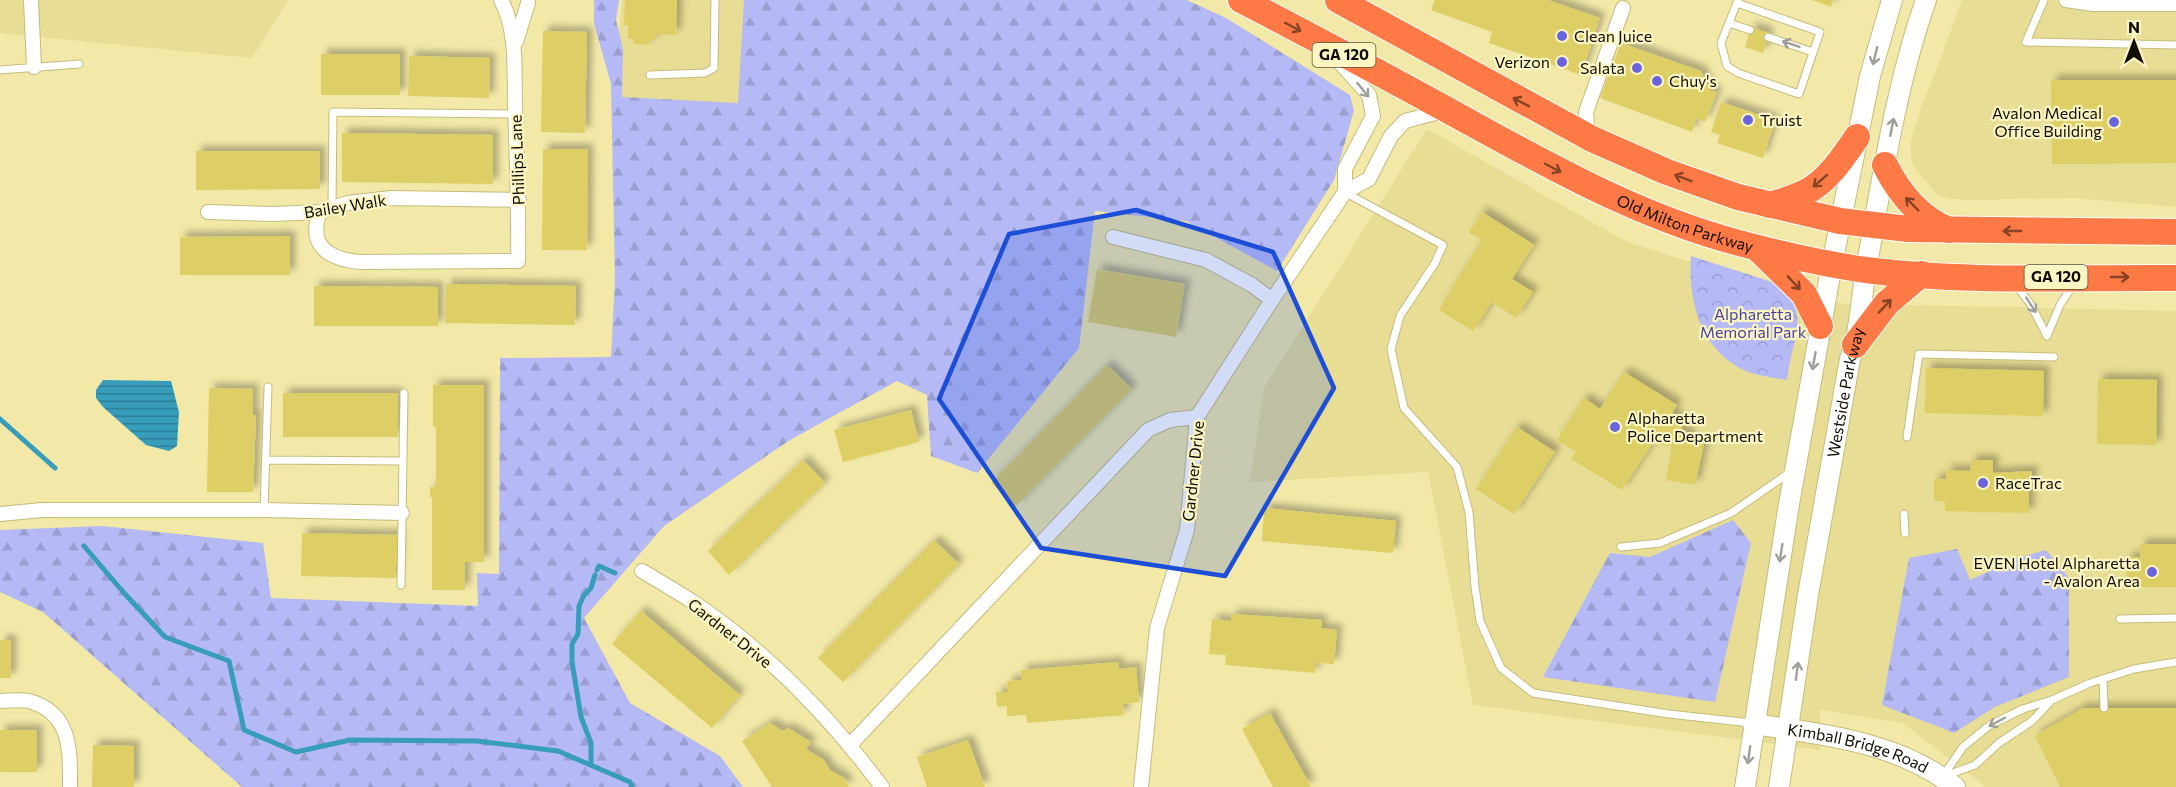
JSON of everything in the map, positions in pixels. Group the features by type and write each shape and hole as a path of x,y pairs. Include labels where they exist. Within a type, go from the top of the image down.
{"highway":[{"name":"Old Milton Parkway","path":"1241,0 1611,197 1675,223 1757,248 1866,270 1921,274 2176,278"},
{"name":"GA 120","path":"1338,0 1592,139 1677,176 1738,197 1874,226 1952,231 2176,232"},
{"path":"1769,205 1808,192 1821,182 1857,137"},
{"path":"1885,165 1897,187 1913,206 1934,222 1952,231"},
{"path":"1757,248 1804,294 1820,326"},
{"path":"1855,345 1887,303 1921,274"}],"main road":[{"path":"1745,787 1753,724 1820,326 1870,76 1892,0"},
{"name":"Westside Parkway","path":"1779,787 1808,595 1850,359 1855,345 1885,165 1902,78 1926,0"},
{"name":"Kimball Bridge Road","path":"1753,724 1855,741 1896,754 1949,782"}],"street":[{"path":"31,0 34,67"},
{"path":"502,0 513,4 530,1"},
{"name":"Phillips Lane","path":"326,209 316,222 317,235 322,247 336,259 360,262 518,261 519,200 513,59 509,24 502,0"},
{"path":"2066,0 2093,4 2124,2 2176,4"},
{"name":"Phillips Lane","path":"513,59 519,28 530,1"},
{"path":"1592,139 1587,127 1586,112 1623,8"},
{"name":"Gardner Drive","path":"1326,45 1369,95 1373,116 1345,169 1345,192"},
{"name":"Gardner Drive","path":"1141,787 1157,628 1187,530 1197,417 1345,192 1369,179 1391,136 1406,122 1447,110"},
{"path":"1555,119 1586,112"},
{"name":"Bailey Walk","path":"208,212 273,214 326,209 368,200 391,198 519,200"},
{"path":"1113,237 1206,260 1252,285 1272,300"},
{"path":"850,745 1148,430 1170,420 1197,417"},
{"path":"0,514 42,510 264,510 402,513"},
{"name":"Gardner Drive","path":"642,571 731,630 788,680 850,745 882,787"},
{"path":"0,701 27,701 38,705 48,710 63,727 70,748 70,787"}],"lane":[{"path":"650,75 705,73 714,68 715,0"},
{"path":"2044,0 2026,42 2176,45"},
{"path":"1738,1 1820,32 1799,94 1738,73 1727,66 1721,43 1738,1"},
{"path":"1729,23 1750,30"},
{"path":"1768,37 1813,52"},
{"path":"0,70 79,64"},
{"path":"326,209 333,112 515,114"},
{"path":"1345,192 1443,245 1435,262 1400,316 1391,350 1404,408 1457,467 1469,512 1480,621 1501,668 1533,693 1669,714 1753,724"},
{"path":"2009,277 2031,305 2047,336 2060,304 2079,277"},
{"path":"1907,437 1919,354 2054,357"},
{"path":"264,510 268,387"},
{"path":"401,585 404,393"},
{"path":"266,460 403,461"},
{"path":"1621,547 1660,543 1731,513 1795,469"},
{"path":"1905,514 1905,532"},
{"path":"2120,620 2176,618"},
{"path":"1949,782 1963,747 1990,725 2024,709 2103,679 2134,669 2176,662"},
{"path":"2103,679 2104,708"},
{"path":"1949,782 1975,765 1999,743 2032,721 2052,700"}],"highlighted area":[{"path":"1136,210 1273,252 1334,388 1225,576 1041,548 939,399 1009,234"}],"shaded area":[{"path":"0,0 288,0 252,58 0,33"},
{"path":"622,0 752,0 747,110 614,100"},
{"path":"1962,0 2176,0 2176,207 2075,198 1968,200 1937,195 1912,164 1910,144 1922,105"},
{"path":"1427,129 1627,242 1821,303 2176,311 2176,787 1986,787 1903,723 1820,710 1820,750 1473,705 1428,472 1250,482 1264,388"},
{"path":"103,380 171,381 179,412 177,446 169,451 146,445 103,407 96,398 96,390"}],"green space":[{"path":"594,0 619,0 616,20 623,49 622,97 738,103 744,0 1187,0 1226,18 1350,95 1354,111 1334,180 1277,271 1186,221 1095,211 1079,348 977,473 931,456 927,395 897,381 790,440 664,526 584,618 630,703 720,756 743,787 242,787 43,612 0,592 0,530 102,526 263,543 271,598 478,606 477,573 499,574 500,358 611,357 615,279 611,84 594,23"},
{"name":"Alpharetta Memorial Park","path":"1691,256 1769,281 1783,291 1792,302 1797,325 1787,380 1745,371 1733,364 1711,343 1698,316 1694,301 1691,286"},
{"path":"1733,520 1751,543 1715,702 1543,677 1610,553 1650,557"},
{"path":"1957,549 1970,580 2018,558 2046,550 2069,578 2069,677 1995,707 1954,733 1882,705 1909,558"}],"building":[{"path":"625,0 677,0 676,35 656,34 656,40 649,39 649,45 633,44 634,39 628,39 628,25 624,25"},
{"path":"1435,0 1548,0 1600,18 1581,75 1489,43 1492,32 1431,10"},
{"path":"1812,0 1833,0 1831,7"},
{"path":"1751,27 1769,33 1763,53 1745,47"},
{"path":"543,31 587,32 585,133 541,132"},
{"path":"1621,43 1701,71 1710,90 1717,92 1705,122 1696,118 1692,132 1600,98"},
{"path":"321,54 400,54 400,95 321,95"},
{"path":"409,56 490,58 489,98 408,96"},
{"name":"Avalon Medical Office Building","path":"2051,80 2176,80 2176,163 2052,164"},
{"path":"1721,102 1775,120 1763,158 1717,143 1720,135 1711,132"},
{"path":"342,133 493,135 493,184 342,182"},
{"path":"543,149 588,149 587,250 542,250"},
{"path":"196,151 320,151 320,189 196,190"},
{"path":"1482,212 1534,245 1512,279 1533,292 1516,318 1492,302 1473,331 1439,310 1482,240 1469,233"},
{"path":"290,236 290,275 180,275 180,237"},
{"path":"1097,269 1185,284 1176,337 1088,322"},
{"path":"446,284 576,286 575,325 445,323"},
{"path":"314,286 438,287 438,326 314,326"},
{"path":"1107,365 1132,389 1015,507 991,483"},
{"path":"1926,368 2044,371 2043,416 1925,413"},
{"name":"Alpharetta Police Department","path":"1624,372 1677,405 1672,413 1682,426 1681,432 1689,433 1690,441 1704,444 1695,485 1666,480 1672,446 1652,444 1622,490 1571,459 1576,452 1557,440 1584,398 1600,409"},
{"path":"2098,379 2157,380 2156,445 2097,444"},
{"path":"433,385 484,385 484,562 465,562 465,590 432,590 432,497 430,497 430,487 436,487"},
{"path":"209,388 253,389 253,415 256,415 253,492 207,492"},
{"path":"283,393 398,393 398,437 283,437"},
{"path":"911,410 919,442 843,462 834,430"},
{"path":"1517,427 1555,452 1514,514 1476,489"},
{"path":"803,460 825,483 729,575 708,551"},
{"name":"RaceTrac","path":"1971,460 1993,460 1993,473 2032,471 2029,513 1945,511 1945,501 1934,501 1934,479 1946,479 1946,470 1970,471"},
{"path":"1264,508 1396,521 1393,553 1262,541"},
{"path":"302,533 399,535 396,578 301,576"},
{"path":"934,540 959,564 843,682 818,658"},
{"name":"EVEN Hotel Alpharetta - Avalon Area","path":"2140,544 2176,544 2176,587 2127,587 2127,557 2140,557"},
{"path":"641,611 740,695 712,728 612,644"},
{"path":"1232,614 1322,620 1321,628 1337,630 1334,664 1316,663 1315,673 1225,665 1226,655 1209,654 1212,619 1231,621"},
{"path":"0,640 11,640 11,678 0,678"},
{"path":"1118,662 1119,669 1136,667 1139,702 1123,704 1124,715 1027,723 1026,715 1007,716 1007,706 997,707 996,692 1008,692 1007,681 1022,680 1021,670"},
{"path":"2083,708 2176,708 2176,787 2060,787 2035,736"},
{"path":"1270,713 1311,787 1273,787 1242,729"},
{"path":"770,723 783,731 788,728 811,742 806,749 824,760 830,770 844,778 849,787 772,787 742,741"},
{"path":"0,730 37,730 37,772 0,772"},
{"path":"968,740 985,787 927,787 917,757"},
{"path":"93,745 134,746 134,787 92,787"}],"waterway":[{"path":"0,419 55,468"},
{"path":"84,546 165,637 229,661 244,730 296,752 350,740 477,741 558,751 630,782 632,787"},
{"path":"597,570 599,566 615,573"},
{"path":"591,765 591,743 581,717 572,662 572,644 578,634 579,606 584,595 591,588 595,575"}],"place":[{"name":"Clean Juice","path":"1562,36"},
{"name":"Verizon","path":"1562,62"},
{"name":"Salata","path":"1637,68"},
{"name":"Chuy's","path":"1657,81"},
{"name":"Truist","path":"1748,120"},
{"name":"Avalon Medical Office Building","path":"2114,122"},
{"name":"Alpharetta Police Department","path":"1615,427"},
{"name":"RaceTrac","path":"1983,483"},
{"name":"EVEN Hotel Alpharetta - Avalon Area","path":"2152,572"}]}
